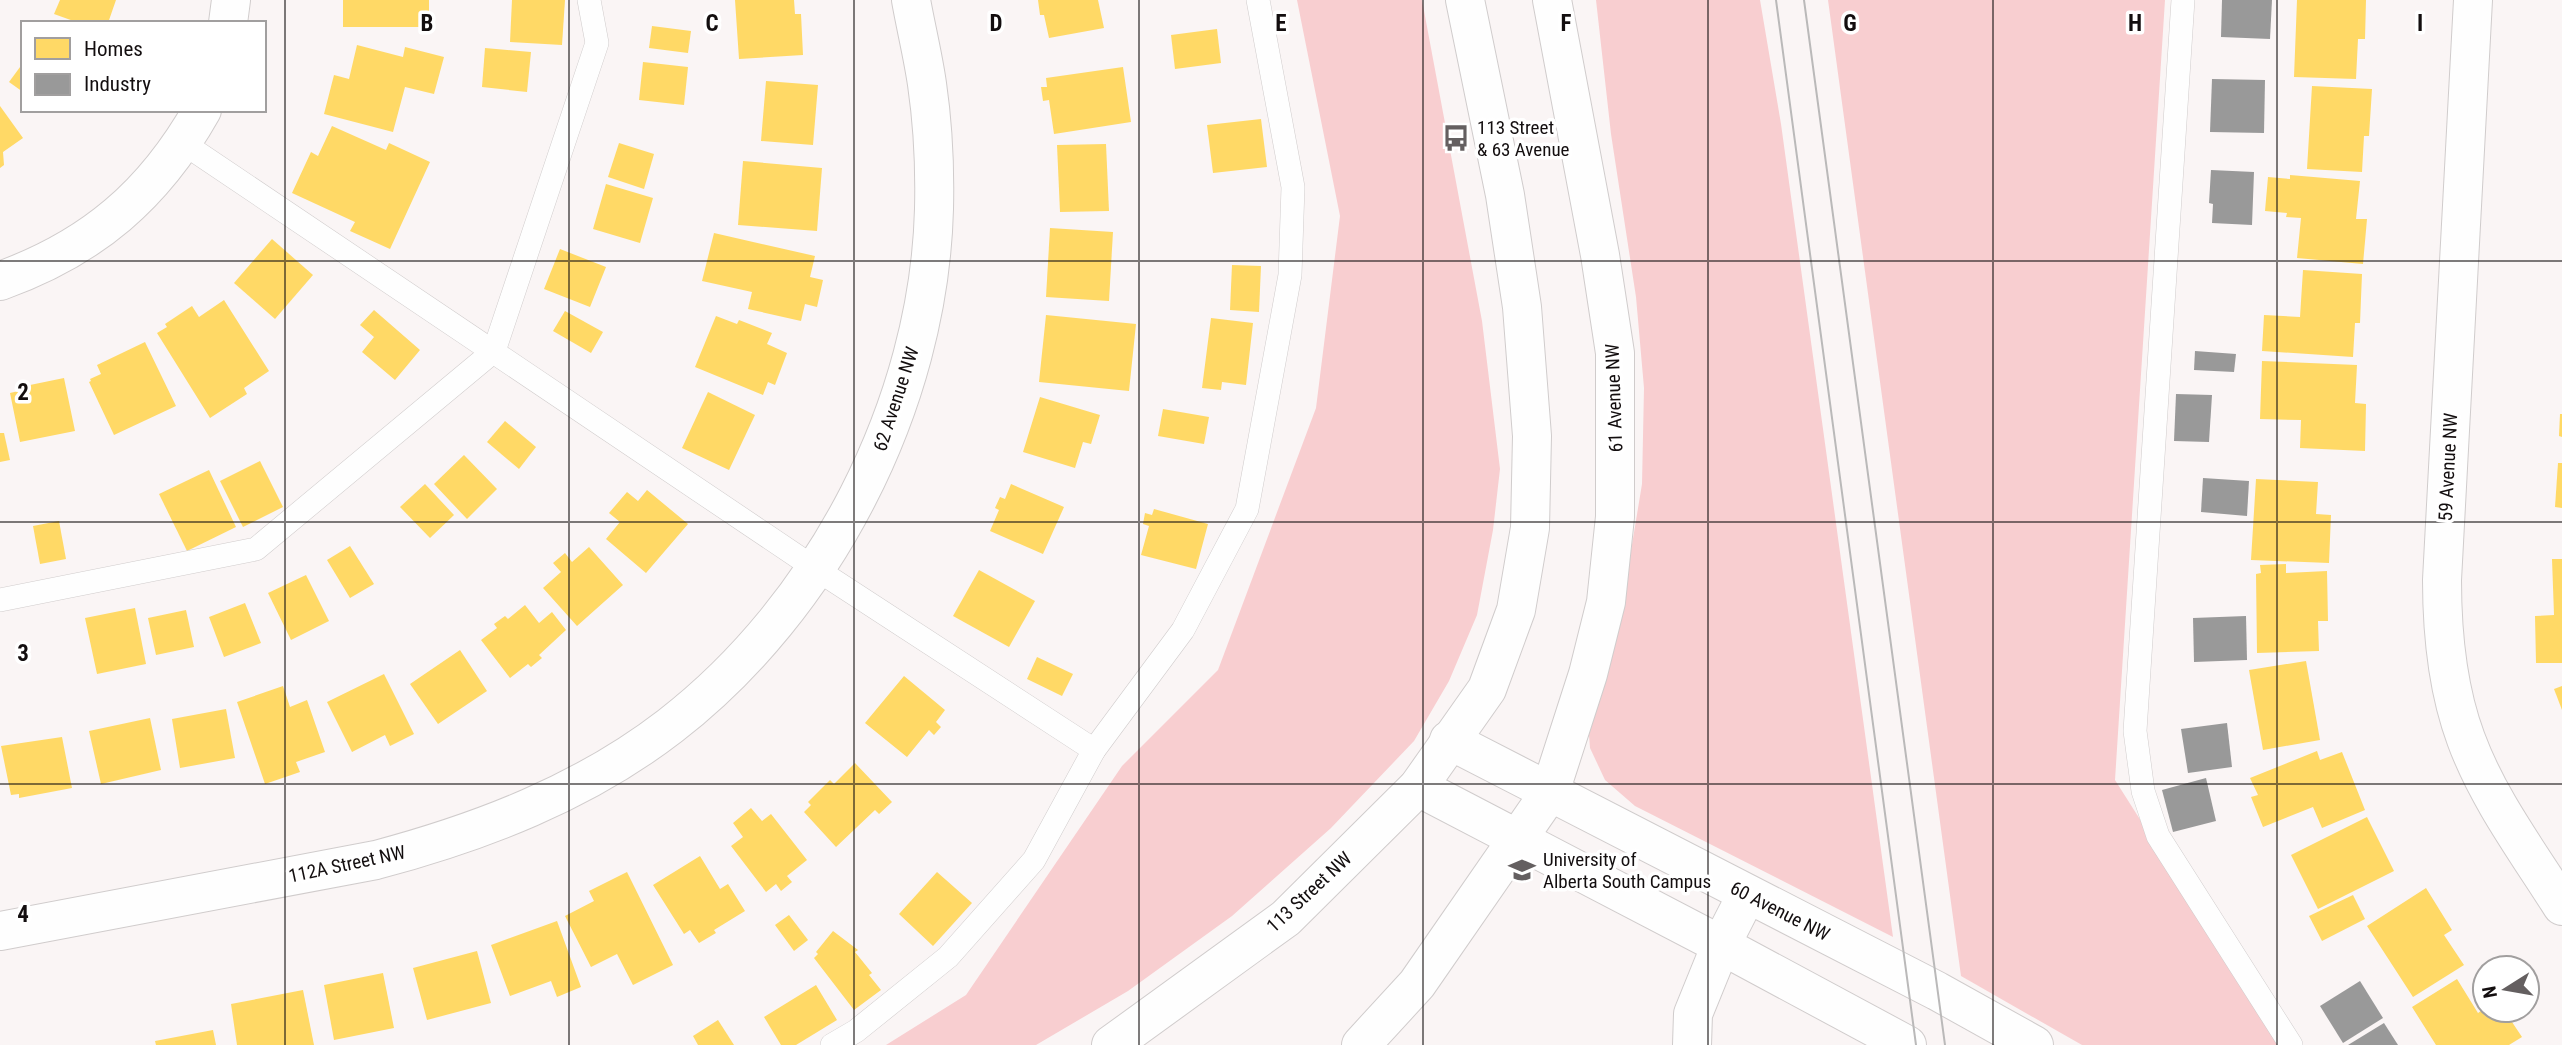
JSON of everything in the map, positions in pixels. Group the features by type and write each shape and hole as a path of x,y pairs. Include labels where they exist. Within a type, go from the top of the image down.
{"street":[{"path":"228,21 231,0"},
{"name":"62 Avenue NW","path":"669,726 711,691 749,653 785,612 816,569 855,503 877,457 900,398 928,275 934,211 928,85 911,0"},
{"path":"1449,740 1487,690 1516,610 1530,528 1532,436 1522,307 1507,207 1465,0"},
{"name":"61 Avenue NW","path":"1550,792 1588,674 1606,602 1615,517 1617,448 1615,353 1600,255 1552,0"},
{"name":"59 Avenue NW","path":"2473,0 2442,580 2446,659 2465,738 2482,776 2562,906"},
{"path":"0,281 32,270 68,252 101,230 141,195 183,143 201,112"},
{"name":"112A Street NW","path":"0,931 376,860 431,845 485,827 583,782 669,726"},
{"name":"113 Street NW","path":"1111,1045 1286,918 1418,786 1449,740"},
{"name":"60 Avenue NW","path":"1449,740 1937,991 2034,1045"},
{"path":"1418,786 1721,944 1907,1045"},
{"path":"1361,1045 1417,984 1460,926 1550,792"},
{"path":"1692,1045 1693,1014 1721,944 1747,894"}],"lane":[{"path":"0,600 256,549 494,351 597,43 589,0"},
{"path":"832,1045 856,1031 948,957 1034,860 1094,750 1183,630 1247,509 1290,275 1293,187 1258,0"},
{"path":"2183,0 2135,731 2143,791 2158,836 2291,1045"},
{"path":"183,143 816,569 1094,750"}],"shaded area":[{"path":"1297,0 1422,0 1482,321 1500,469 1493,530 1477,615 1449,681 1414,741 1331,828 1232,916 1128,991 1036,1045 886,1045 966,995 1122,766 1218,670 1316,408 1340,216"},
{"path":"1596,0 1760,0 1781,124 1893,937 1635,806 1605,780 1590,748 1590,716 1624,593 1642,484 1644,388 1636,297 1611,134"},
{"path":"1828,0 2165,0 2115,780 2283,1045 2082,1045 1961,976"}],"building: Homes":[{"path":"60,0 116,0 109,21 73,21 54,14"},
{"path":"343,0 429,0 429,27 343,27"},
{"path":"512,0 565,0 562,45 510,42"},
{"path":"735,0 794,0 795,14 801,14 803,55 739,59"},
{"path":"1038,0 1098,0 1104,28 1049,38 1044,15 1040,15"},
{"path":"2297,0 2366,0 2365,39 2358,39 2356,79 2294,77"},
{"path":"652,26 691,31 688,53 649,48"},
{"path":"1217,29 1221,63 1175,69 1171,35"},
{"path":"357,45 403,57 405,47 444,57 434,94 405,87 393,132 324,114 334,75 349,79"},
{"path":"485,48 531,52 527,92 482,87"},
{"path":"643,62 688,67 684,105 639,100"},
{"path":"21,66 21,91 9,82"},
{"path":"1123,67 1131,122 1054,134 1049,100 1043,101 1041,87 1047,87 1046,78"},
{"path":"766,81 818,85 813,145 761,141"},
{"path":"2312,86 2372,89 2369,136 2364,136 2362,172 2307,169"},
{"path":"0,106 23,138 3,152 4,165 0,168"},
{"path":"1261,119 1267,167 1213,173 1207,125"},
{"path":"332,126 386,150 389,143 430,162 390,249 350,231 355,222 292,193 311,152 318,156"},
{"path":"619,143 654,154 644,189 608,177"},
{"path":"1106,144 1109,211 1060,212 1057,145"},
{"path":"743,161 822,168 817,231 738,225"},
{"path":"2290,175 2360,181 2356,219 2367,219 2363,264 2297,258 2301,218 2286,217 2287,213 2265,211 2268,177 2290,179"},
{"path":"606,184 653,198 640,243 593,229"},
{"path":"1050,228 1113,232 1109,301 1046,297"},
{"path":"714,233 815,256 810,277 823,280 817,307 805,304 801,321 748,309 752,292 702,281"},
{"path":"272,239 313,275 275,319 234,283"},
{"path":"560,249 606,267 590,307 544,289"},
{"path":"1232,265 1261,266 1259,312 1230,310"},
{"path":"2303,270 2362,274 2360,323 2355,323 2353,357 2262,351 2264,315 2300,317"},
{"path":"224,300 269,371 244,388 247,394 210,418 157,333 167,327 165,324 192,306 199,317"},
{"path":"374,310 420,350 395,380 362,352 374,337 360,325"},
{"path":"565,311 603,332 591,353 553,331"},
{"path":"1046,315 1136,324 1129,391 1039,382"},
{"path":"716,316 737,324 739,320 772,333 767,344 787,353 775,385 768,382 763,395 695,367"},
{"path":"1211,318 1253,323 1246,385 1222,382 1221,390 1202,388"},
{"path":"145,342 176,406 114,435 89,382 90,379 101,374 97,365"},
{"path":"2262,361 2357,365 2355,403 2366,404 2365,451 2300,448 2301,420 2260,419"},
{"path":"64,378 75,431 20,442 10,393 31,388 30,385"},
{"path":"708,392 755,415 729,470 682,448"},
{"path":"1040,397 1100,415 1091,444 1083,442 1075,468 1023,452"},
{"path":"1163,409 1209,417 1204,444 1158,436"},
{"path":"2562,414 2562,437 2559,436"},
{"path":"505,421 536,447 519,469 487,442"},
{"path":"0,433 4,433 10,460 0,462"},
{"path":"464,455 497,489 467,519 434,484"},
{"path":"260,461 283,507 243,527 220,481"},
{"path":"2558,463 2562,463 2562,508 2555,507"},
{"path":"209,470 236,527 187,551 159,494"},
{"path":"2256,479 2318,482 2316,514 2331,515 2329,563 2251,560"},
{"path":"425,484 454,515 430,538 400,507"},
{"path":"1011,484 1064,507 1043,554 990,531 999,510 995,508 1000,497 1005,499"},
{"path":"647,490 688,524 646,573 606,539 620,522 609,513 627,492 638,501"},
{"path":"1154,509 1208,524 1196,569 1141,555 1149,526 1143,524 1145,513 1152,515"},
{"path":"59,521 66,559 40,564 33,526"},
{"path":"350,546 374,584 350,598 327,560"},
{"path":"589,547 623,585 577,626 543,588 561,572 553,563 565,553 572,562"},
{"path":"2552,559 2562,559 2562,663 2536,663 2535,616 2554,615"},
{"path":"2286,564 2286,573 2327,571 2328,621 2318,621 2319,651 2257,653 2256,574 2261,573 2260,565"},
{"path":"979,570 1035,601 1009,647 953,616"},
{"path":"306,575 329,621 291,640 268,593"},
{"path":"245,603 261,643 224,657 209,617"},
{"path":"525,605 539,623 552,612 566,630 539,655 542,658 531,667 528,664 510,678 481,640 497,628 494,624 505,616 508,619"},
{"path":"135,608 146,664 97,674 85,618"},
{"path":"186,610 194,647 156,655 148,618"},
{"path":"460,650 487,691 438,724 410,684"},
{"path":"1037,657 1073,674 1062,696 1027,679"},
{"path":"2306,661 2320,740 2263,750 2249,670"},
{"path":"384,674 414,734 390,746 385,735 352,752 327,702"},
{"path":"904,676 945,710 936,722 941,727 934,735 929,730 907,757 865,723"},
{"path":"283,686 290,707 307,700 325,752 296,762 300,772 265,784 237,702"},
{"path":"2562,686 2562,710 2554,689"},
{"path":"226,709 235,758 180,768 172,719"},
{"path":"150,718 161,770 101,784 89,731"},
{"path":"62,737 72,788 19,798 19,794 11,795 1,746"},
{"path":"2317,751 2320,760 2342,752 2365,810 2322,828 2313,807 2263,827 2251,797 2258,795 2250,778"},
{"path":"855,763 892,802 879,814 875,810 836,847 804,812 811,805 808,802 830,780 834,784"},
{"path":"751,808 762,821 771,814 807,860 787,876 792,882 781,891 776,884 766,892 731,846 743,837 733,823"},
{"path":"2367,817 2394,871 2318,909 2291,855"},
{"path":"700,856 720,889 728,884 745,911 714,930 716,933 699,943 690,930 684,934 653,885"},
{"path":"627,872 673,965 633,985 617,954 591,967 565,916 594,901 589,891"},
{"path":"937,872 972,903 933,946 899,914"},
{"path":"2426,888 2452,930 2444,935 2464,965 2413,997 2367,926"},
{"path":"2353,895 2365,919 2322,941 2309,916"},
{"path":"789,915 808,940 794,951 775,925"},
{"path":"557,921 581,987 557,997 551,981 510,996 491,945"},
{"path":"833,931 858,950 855,952 872,973 869,975 881,990 854,1010 814,958"},
{"path":"477,951 491,1003 427,1020 413,968"},
{"path":"383,973 394,1028 334,1040 324,985"},
{"path":"2457,979 2471,1002 2471,1024 2513,1024 2522,1037 2509,1045 2436,1045 2412,1007"},
{"path":"816,985 837,1020 796,1045 781,1045 764,1017"},
{"path":"303,990 314,1045 237,1045 231,1004"},
{"path":"718,1020 734,1045 698,1045 693,1036"},
{"path":"213,1030 216,1045 156,1045 155,1041"}],"building: Industry":[{"path":"2222,0 2272,0 2270,39 2221,37"},
{"path":"2212,79 2265,80 2264,133 2210,132"},
{"path":"2211,170 2254,172 2252,225 2212,223 2213,204 2209,203"},
{"path":"2195,351 2236,354 2234,372 2194,370"},
{"path":"2176,394 2212,395 2209,442 2174,441"},
{"path":"2203,478 2249,481 2247,516 2201,512"},
{"path":"2246,616 2247,660 2194,662 2193,618"},
{"path":"2227,723 2232,767 2188,773 2181,729"},
{"path":"2206,778 2216,821 2173,832 2162,790"},
{"path":"2360,981 2383,1018 2343,1043 2320,1006"},
{"path":"2384,1023 2398,1045 2348,1045"}],"tram line":[{"path":"1776,0 1916,1045"},
{"path":"1804,0 1945,1045"}],"place":[{"name":"113 Street & 63 Avenue","path":"1456,138"},
{"name":"University of Alberta South Campus","path":"1522,870"}]}
